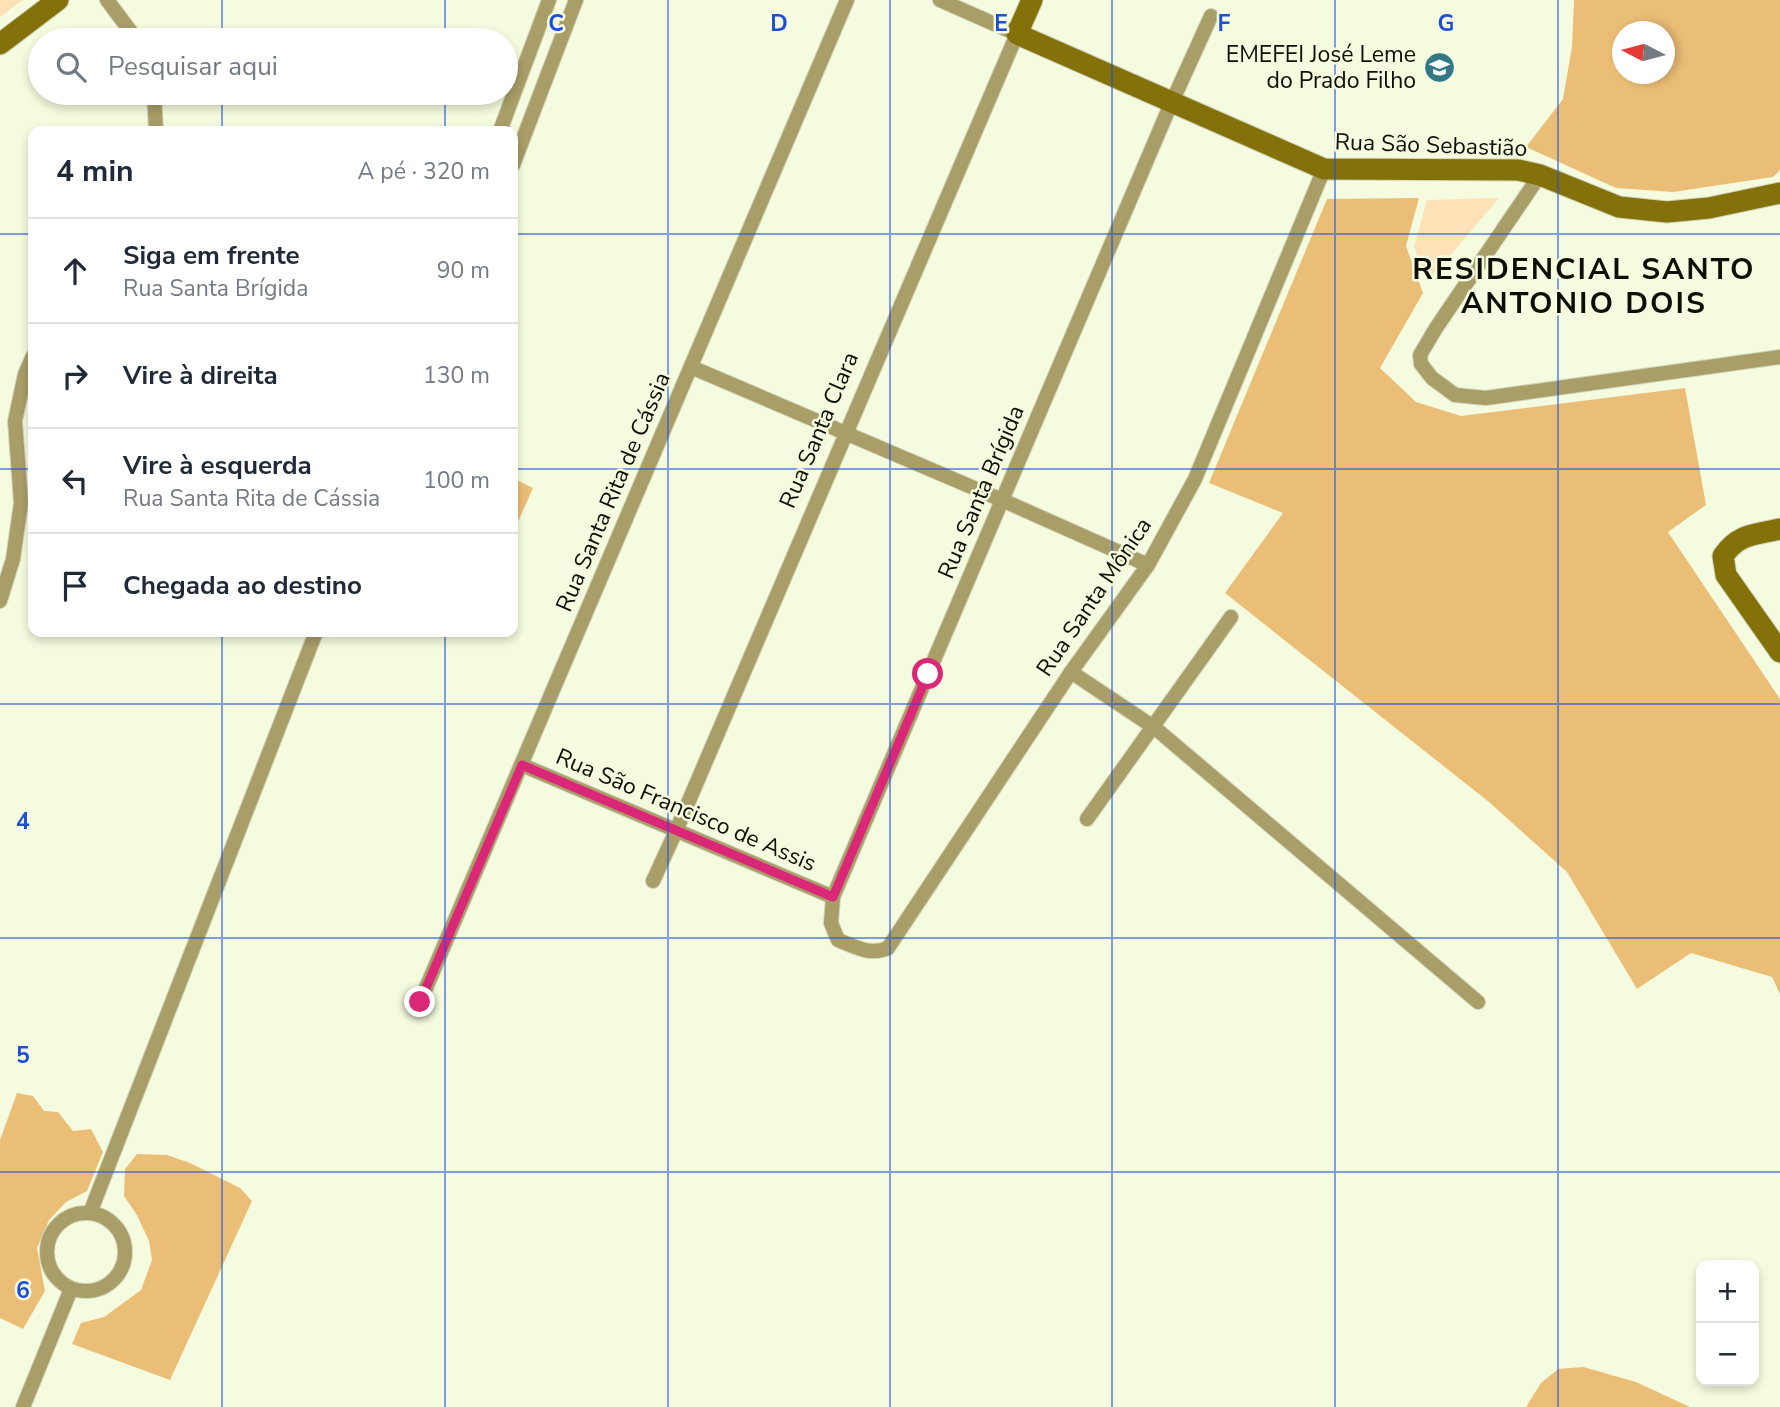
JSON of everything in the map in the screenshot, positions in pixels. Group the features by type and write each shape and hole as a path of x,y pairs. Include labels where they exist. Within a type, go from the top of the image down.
{"street":[{"path":"0,44 58,0"},
{"path":"107,0 127,28"},
{"path":"518,83 549,0"},
{"path":"518,152 576,0"},
{"name":"Rua Santa Rita de Cássia","path":"420,1002 847,0"},
{"name":"Rua São Sebastião","path":"940,0 1324,169 1518,170 1541,175 1619,207 1667,212 1709,208 1780,192"},
{"name":"Rua Santa Clara","path":"653,881 1032,0"},
{"name":"Rua Santa Brígida","path":"888,948 870,952 838,940 831,923 833,897 1211,16"},
{"path":"155,105 156,126"},
{"path":"502,126 510,105"},
{"name":"Rua Santa Mônica","path":"888,948 1071,672 1148,565 1195,479 1324,169"},
{"path":"1541,175 1420,355 1421,364 1433,378 1455,395 1486,398 1780,357"},
{"path":"0,601 13,559 21,503 15,421 28,367"},
{"path":"691,367 1148,565"},
{"path":"1780,529 1738,539 1723,556 1726,575 1780,652"},
{"path":"1087,819 1231,617"},
{"path":"90,1213 314,637"},
{"path":"1071,672 1154,727 1478,1002"},
{"name":"Rua São Francisco de Assis","path":"522,765 833,897"},
{"path":"90,1213 108,1219 124,1240 126,1253 117,1278 95,1291 81,1292 71,1289 51,1271 47,1254 49,1238 59,1224 73,1215 90,1213"},
{"path":"23,1407 71,1289"}],"shaded area":[{"path":"0,0 23,0 0,17"},
{"path":"1574,0 1780,0 1780,170 1773,177 1673,192 1616,188 1526,147 1563,99 1572,47"},
{"path":"1419,198 1406,246 1423,293 1380,368 1416,402 1461,416 1685,388 1706,505 1668,532 1780,699 1780,994 1772,977 1691,953 1637,989 1567,872 1489,802 1225,593 1283,513 1209,483 1327,199"},
{"path":"1499,198 1427,281 1414,247 1427,200"},
{"path":"518,480 533,488 518,522"},
{"path":"17,1093 33,1096 44,1111 58,1112 73,1131 91,1129 103,1152 87,1191 66,1202 49,1220 37,1248 45,1291 23,1329 0,1318 0,1140"},
{"path":"137,1154 167,1155 190,1163 240,1188 252,1201 170,1380 72,1344 81,1323 104,1317 141,1290 152,1260 149,1241 137,1215 124,1196 125,1169"},
{"path":"1583,1367 1636,1382 1690,1407 1526,1407 1541,1383 1558,1369"}],"place":[{"name":"EMEFEI José Leme do Prado Filho","path":"1439,67"}],"district":[{"name":"RESIDENCIAL SANTO ANTONIO DOIS","path":"1584,286"}],"route":[{"path":"420,1002 522,765 833,897 928,674"}]}
